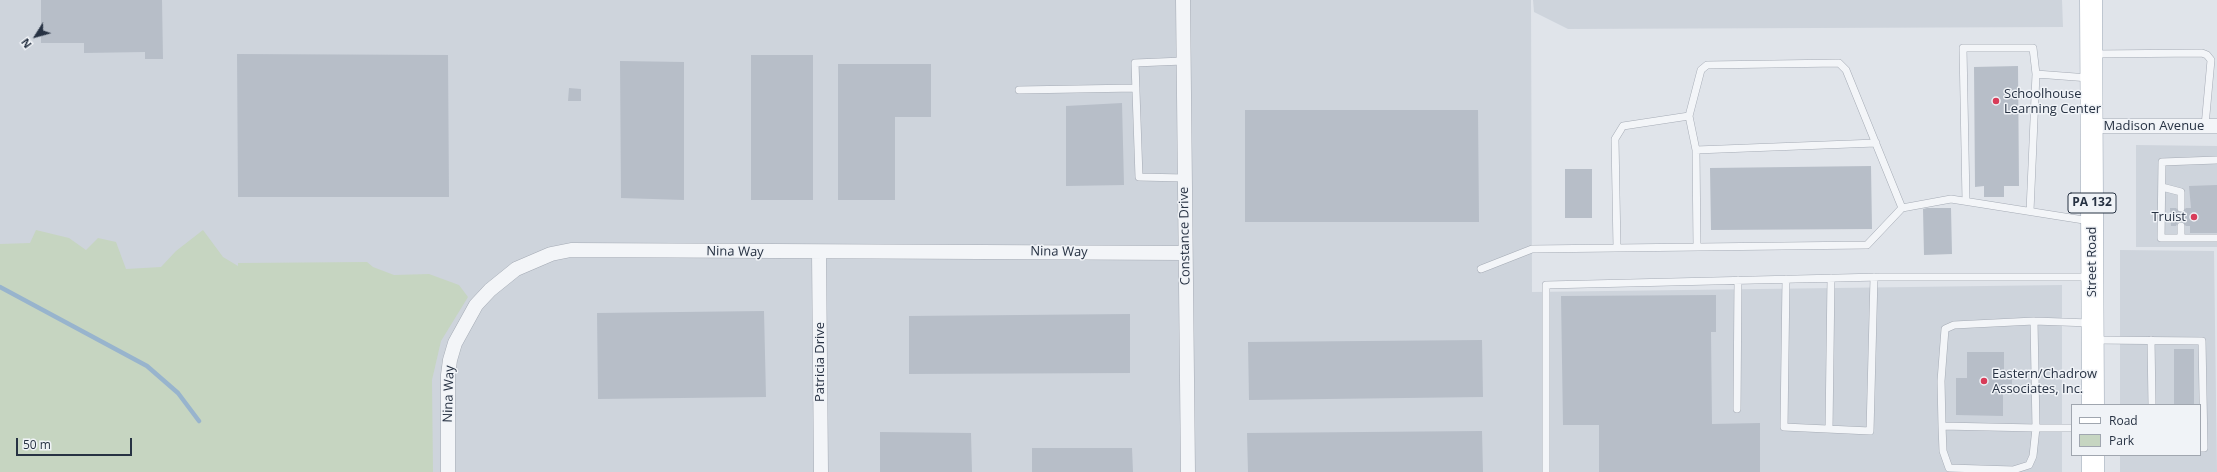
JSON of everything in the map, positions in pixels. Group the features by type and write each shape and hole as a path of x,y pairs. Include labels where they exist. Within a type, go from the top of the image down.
{"main road":[{"name":"Street Road","path":"2091,0 2093,404"},
{"path":"2093,456 2093,472"}],"street":[{"name":"Constance Drive","path":"1183,0 1188,472"},
{"name":"Madison Avenue","path":"2092,126 2211,126"},
{"name":"Nina Way","path":"448,472 448,375 455,343 476,305 495,284 516,269 551,254 571,250 1185,253"},
{"name":"Patricia Drive","path":"819,252 821,472"}],"lane":[{"path":"1966,201 1963,48 2033,48 2036,74 2030,212"},
{"path":"2091,54 2202,53 2211,60 2209,86 2211,126"},
{"path":"1183,61 1135,63 1139,177 1184,178"},
{"path":"1697,247 1696,150 1689,116 1701,70 1707,65 1839,63 1846,70 1902,208"},
{"path":"2036,74 2091,78"},
{"path":"1019,90 1136,88"},
{"path":"1616,248 1615,139 1623,126 1689,116"},
{"path":"1696,150 1876,142"},
{"path":"2217,160 2162,162 2161,238 2217,238"},
{"path":"2162,187 2181,192 2181,208"},
{"path":"1481,269 1532,249 1867,244 1902,208 1950,199 2092,222"},
{"path":"2181,226 2181,238"},
{"path":"1546,472 1546,285 1874,277 2092,277"},
{"path":"1786,279 1784,426 1870,431 1874,277"},
{"path":"1829,429 1831,278"},
{"path":"1737,409 1738,280"},
{"path":"2034,321 2036,428 2033,456 2029,464 2013,470 1950,468 1942,451 1941,381 1946,329 1954,325 2034,321 2151,340 2202,341 2204,448 2201,448"},
{"path":"2151,340 2152,404"},
{"path":"1942,426 2071,428"}],"shaded area":[{"path":"0,0 1531,0 1532,292 2062,285 2062,472 0,472"},
{"path":"1533,0 2062,0 2063,27 1568,29 1534,12"},
{"path":"2136,145 2217,146 2217,247 2136,247"},
{"path":"2120,250 2214,251 2217,472 2120,472 2120,456 2201,456 2201,404 2120,404"}],"green space":[{"path":"36,230 69,238 86,250 98,238 116,242 126,269 161,267 176,251 203,230 223,257 238,266 238,263 367,262 373,267 394,275 429,274 459,285 468,297 441,341 432,380 433,472 0,472 0,244 30,243"}],"building":[{"path":"41,0 162,0 163,59 145,59 145,52 84,53 84,43 41,43"},
{"path":"237,54 448,55 449,197 238,197"},
{"path":"751,55 813,55 813,200 751,200"},
{"path":"620,61 684,62 684,200 621,198"},
{"path":"838,64 931,64 931,117 895,117 895,200 838,200"},
{"name":"Schoolhouse Learning Center","path":"2018,66 2019,186 2004,186 2004,197 1984,197 1984,186 1975,187 1974,67"},
{"path":"569,88 581,89 581,101 568,101"},
{"path":"1122,103 1124,185 1066,186 1066,106"},
{"path":"1245,110 1478,110 1479,222 1245,222"},
{"path":"1871,166 1872,229 1711,230 1710,168"},
{"path":"1565,169 1592,169 1592,218 1565,218"},
{"name":"Truist","path":"2217,185 2217,233 2190,233 2190,226 2186,226 2181,221 2178,222 2176,226 2171,226 2170,208 2176,208 2181,213 2186,208 2191,208 2189,186"},
{"path":"1951,208 1952,254 1924,255 1923,209"},
{"path":"1716,295 1716,332 1711,332 1712,424 1760,423 1760,472 1599,472 1599,425 1563,425 1561,296"},
{"path":"764,311 766,397 598,399 597,313"},
{"path":"1130,314 1130,373 909,374 909,316"},
{"path":"1482,340 1483,397 1249,400 1248,342"},
{"path":"2174,349 2194,349 2194,404 2174,404"},
{"name":"Eastern/Chadrow Associates, Inc.","path":"1967,352 2004,352 2004,370 2012,370 2012,384 2003,384 2003,416 1956,415 1956,378 1967,378"},
{"path":"1482,431 1483,472 1248,472 1247,433"},
{"path":"880,432 971,433 972,472 880,472"},
{"path":"1032,448 1132,448 1133,472 1032,472"}],"waterway":[{"path":"0,287 147,366 178,393 199,421"}],"place":[{"name":"Schoolhouse Learning Center","path":"1996,101"},
{"name":"Truist","path":"2194,217"},
{"name":"Eastern/Chadrow Associates, Inc.","path":"1984,381"}]}
